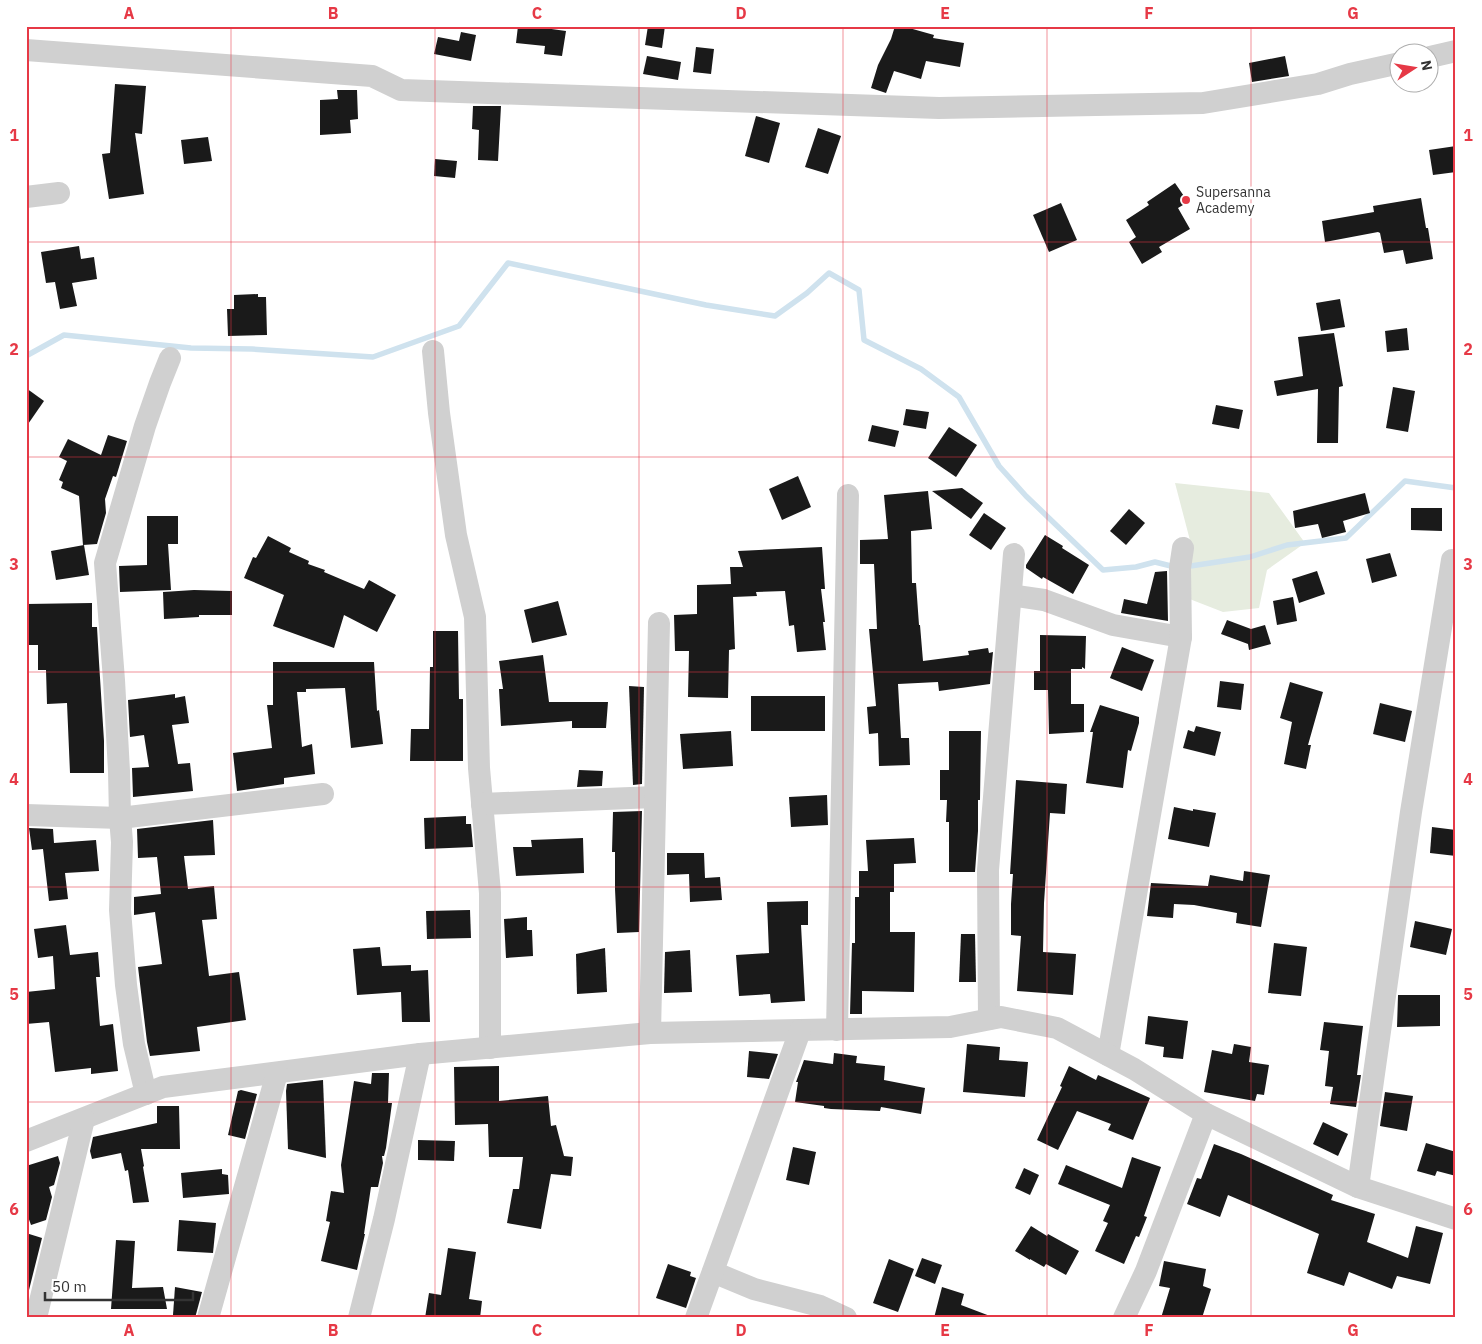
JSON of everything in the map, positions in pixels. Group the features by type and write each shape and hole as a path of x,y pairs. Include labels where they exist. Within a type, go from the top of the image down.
{"street":[{"path":"26,50 372,76 401,90 939,108 1203,102 1318,84 1350,74 1390,65"},
{"path":"1440,55 1456,52"},
{"path":"26,197 59,193"},
{"path":"433,351 439,413 456,535 475,617 479,768 490,893 490,1048"},
{"path":"146,1094 134,1044 126,985 120,910 122,842 118,747 105,563 145,426 170,358"},
{"path":"837,1030 848,495"},
{"path":"1108,1055 1181,637 1180,568 1183,548"},
{"path":"989,1020 988,870 1014,554"},
{"path":"1358,1187 1411,812 1452,560 1456,560"},
{"path":"1010,595 1044,600 1114,625 1181,637"},
{"path":"650,1034 659,623"},
{"path":"26,815 120,818 323,794"},
{"path":"482,804 655,797"},
{"path":"26,1141 162,1088 277,1072 420,1054 650,1034 950,1026 1001,1017 1056,1028 1134,1069 1206,1114 1358,1187 1456,1219"},
{"path":"696,1318 800,1030"},
{"path":"359,1318 384,1219 420,1054"},
{"path":"208,1318 277,1072"},
{"path":"1124,1318 1146,1270 1206,1114"},
{"path":"36,1318 84,1119"},
{"path":"712,1272 818,1312 846,1318"}],"shaded area":[{"path":"1175,483 1269,493 1305,543 1267,570 1259,608 1223,612 1187,598 1192,548"}],"building":[{"path":"518,26 538,26 566,31 562,56 544,54 545,46 516,43"},
{"path":"648,26 665,26 662,48 645,45"},
{"path":"895,26 902,26 934,35 933,38 964,43 960,67 926,61 921,79 894,71 886,93 871,88 878,65 891,39"},
{"path":"461,32 476,35 471,61 434,54 438,37 459,41"},
{"path":"696,47 714,49 711,74 693,72"},
{"path":"647,56 681,62 678,80 643,74"},
{"path":"1285,56 1289,76 1252,82 1249,63"},
{"path":"115,84 146,86 142,134 135,133 144,194 109,199 102,154 110,153"},
{"path":"337,90 357,90 358,119 350,120 351,133 320,135 320,100 338,99"},
{"path":"473,106 501,106 498,161 478,160 479,130 472,129"},
{"path":"756,116 780,123 769,163 745,156"},
{"path":"818,128 841,136 828,174 805,167"},
{"path":"208,137 212,161 184,164 181,140"},
{"path":"1456,146 1456,172 1433,175 1429,150"},
{"path":"435,159 457,161 455,178 434,176"},
{"path":"1175,183 1188,202 1178,208 1190,229 1159,247 1162,252 1142,264 1129,242 1136,237 1126,220 1149,205 1147,202"},
{"path":"1421,198 1433,259 1406,264 1403,250 1384,253 1380,233 1378,232 1325,242 1322,221 1374,212 1373,206"},
{"path":"1061,203 1077,240 1049,252 1033,215"},
{"path":"79,246 81,259 94,257 97,279 72,283 77,306 60,309 55,282 46,283 41,252"},
{"path":"258,294 258,297 266,297 267,335 228,336 227,309 234,309 234,295"},
{"path":"1340,299 1345,327 1321,331 1316,303"},
{"path":"1407,328 1409,350 1387,352 1385,331"},
{"path":"1334,333 1343,386 1339,387 1338,443 1317,443 1318,389 1277,396 1274,381 1303,376 1298,337"},
{"path":"1393,387 1415,391 1408,432 1386,428"},
{"path":"26,388 44,401 26,427"},
{"path":"1216,405 1243,410 1239,429 1212,424"},
{"path":"906,409 929,412 926,429 903,425"},
{"path":"872,425 899,431 895,447 868,441"},
{"path":"949,427 977,445 956,477 928,458"},
{"path":"108,435 127,441 116,477 113,476 105,499 106,513 97,544 83,545 79,496 61,488 63,482 59,480 67,461 59,457 68,439 101,455"},
{"path":"798,476 811,507 782,520 769,489"},
{"path":"962,488 983,503 971,519 932,491"},
{"path":"928,491 932,529 911,531 912,583 916,583 923,661 969,655 968,651 988,648 989,653 993,652 990,684 939,691 938,682 898,684 901,738 909,738 910,765 879,766 878,733 869,734 867,707 876,706 869,629 877,629 874,564 860,564 860,540 888,539 884,495"},
{"path":"1365,493 1370,513 1343,521 1346,532 1322,538 1318,524 1295,528 1293,511"},
{"path":"1411,508 1442,508 1442,531 1411,530"},
{"path":"1129,509 1145,523 1126,545 1110,531"},
{"path":"984,513 1006,528 991,550 969,535"},
{"path":"147,516 178,516 178,544 168,544 171,590 120,592 119,566 147,565"},
{"path":"1045,535 1089,565 1073,594 1043,577 1042,579 1026,568"},
{"path":"268,536 291,548 289,552 309,561 308,564 325,570 324,572 364,589 369,580 396,595 377,632 344,615 334,648 273,626 284,595 244,578 253,557 256,558"},
{"path":"84,545 89,575 56,580 51,551"},
{"path":"822,547 825,589 821,589 826,650 797,652 794,625 789,626 785,591 756,592 757,596 733,597 735,649 729,650 728,698 688,697 689,651 675,651 674,615 697,614 697,585 731,584 730,567 743,567 738,551"},
{"path":"1390,553 1397,576 1372,583 1366,559"},
{"path":"1167,571 1168,621 1121,613 1124,599 1147,604 1155,572"},
{"path":"1317,571 1325,594 1299,603 1292,579"},
{"path":"194,590 232,591 232,615 199,615 199,617 164,619 163,592"},
{"path":"1293,597 1297,621 1277,625 1273,601"},
{"path":"558,601 567,635 532,643 524,610"},
{"path":"92,603 92,627 97,627 104,741 104,773 70,773 67,703 47,704 46,670 38,670 38,645 26,645 26,604"},
{"path":"1227,620 1251,629 1265,625 1271,644 1249,650 1248,644 1221,634"},
{"path":"433,631 458,631 459,699 463,699 463,761 410,761 411,729 429,729 430,667 433,667"},
{"path":"1040,635 1086,636 1085,669 1082,667 1082,669 1071,669 1071,704 1084,704 1084,732 1049,734 1048,690 1034,690 1034,671 1040,671"},
{"path":"1122,647 1154,660 1142,691 1110,678"},
{"path":"543,655 549,702 608,702 606,728 572,728 572,721 501,726 499,689 503,689 499,661"},
{"path":"273,662 374,662 377,711 379,710 383,744 351,748 345,688 306,689 306,692 297,692 302,747 312,744 315,774 284,778 284,784 237,791 233,753 272,748 267,705 273,705"},
{"path":"1220,681 1244,684 1241,710 1217,707"},
{"path":"1290,682 1323,692 1308,745 1311,745 1306,769 1284,764 1292,722 1280,718"},
{"path":"629,686 644,687 642,784 633,785"},
{"path":"175,694 175,698 185,696 189,723 172,725 178,764 190,763 193,791 133,797 132,768 149,767 144,735 130,737 128,700"},
{"path":"751,696 825,696 825,731 751,731"},
{"path":"1380,703 1412,711 1405,742 1373,734"},
{"path":"1100,705 1139,717 1131,751 1128,750 1123,788 1086,783 1093,732 1090,732"},
{"path":"1196,726 1221,732 1215,756 1183,748 1188,730 1194,732"},
{"path":"731,731 733,766 683,769 680,734"},
{"path":"949,731 981,731 980,800 978,800 975,872 949,872 949,822 946,822 947,800 940,800 940,770 949,770"},
{"path":"579,770 603,771 602,786 577,787"},
{"path":"1016,780 1067,784 1065,814 1050,813 1043,952 1076,954 1073,995 1017,991 1021,936 1011,935 1013,874 1010,874"},
{"path":"827,795 828,825 791,827 789,797"},
{"path":"1174,807 1216,813 1209,847 1168,839"},
{"path":"642,811 639,932 617,933 615,852 612,852 613,812"},
{"path":"466,816 466,824 471,824 473,847 425,849 424,818"},
{"path":"213,820 215,855 184,856 188,889 214,886 217,919 202,920 209,976 239,972 246,1020 197,1027 200,1051 150,1056 138,967 162,964 155,912 134,915 134,897 161,894 157,857 138,858 137,829"},
{"path":"1432,827 1456,830 1456,856 1430,853"},
{"path":"29,828 53,829 54,843 96,840 99,871 65,873 68,899 49,901 43,849 32,850"},
{"path":"583,838 584,873 516,876 513,847 532,847 531,840"},
{"path":"914,838 916,863 894,864 894,892 890,892 890,932 915,932 914,992 862,991 862,1014 850,1014 852,943 855,943 855,897 859,897 859,871 868,871 866,840"},
{"path":"667,853 704,853 705,878 720,877 722,900 690,902 689,874 667,875"},
{"path":"1244,871 1270,875 1261,927 1236,923 1237,913 1194,905 1174,904 1173,918 1147,916 1151,883 1208,886 1210,875 1243,881"},
{"path":"808,901 808,925 801,925 805,1001 771,1003 770,994 739,996 736,955 769,953 767,902"},
{"path":"470,910 471,938 427,939 426,911"},
{"path":"527,917 527,930 532,930 533,956 506,958 504,919"},
{"path":"1415,921 1452,929 1446,955 1410,947"},
{"path":"66,925 70,955 98,952 100,977 96,977 100,1026 113,1024 118,1071 91,1074 91,1068 55,1072 49,1022 26,1024 26,992 55,989 53,956 38,958 34,929"},
{"path":"961,934 975,934 976,982 959,982"},
{"path":"1274,943 1307,947 1301,996 1268,993"},
{"path":"380,947 382,966 411,965 411,971 428,970 430,1022 402,1022 401,992 357,995 353,949"},
{"path":"605,948 607,992 577,994 576,954"},
{"path":"690,950 692,992 664,993 665,952"},
{"path":"1398,995 1440,995 1440,1026 1397,1027"},
{"path":"1148,1016 1188,1021 1183,1059 1163,1057 1164,1047 1145,1044"},
{"path":"1324,1022 1363,1026 1357,1075 1361,1075 1356,1107 1330,1104 1333,1087 1325,1086 1329,1051 1320,1050"},
{"path":"967,1044 1000,1047 999,1060 1028,1062 1025,1097 963,1092"},
{"path":"1234,1044 1251,1047 1249,1062 1269,1065 1264,1095 1257,1094 1255,1101 1204,1092 1212,1050 1232,1054"},
{"path":"749,1051 778,1054 769,1079 747,1077"},
{"path":"834,1053 857,1056 856,1063 885,1066 884,1080 925,1088 921,1114 881,1107 880,1111 831,1109 824,1108 824,1106 795,1102 798,1082 796,1082 804,1060 833,1064"},
{"path":"499,1066 499,1101 548,1096 551,1126 556,1125 564,1156 573,1157 571,1176 551,1174 541,1229 507,1223 513,1189 519,1189 523,1157 489,1157 488,1124 455,1125 454,1067"},
{"path":"1069,1066 1096,1080 1098,1075 1150,1098 1133,1140 1108,1130 1111,1124 1077,1111 1058,1150 1037,1140 1062,1087 1060,1086"},
{"path":"372,1073 389,1073 388,1103 392,1103 378,1187 371,1187 365,1234 357,1270 321,1261 330,1222 326,1221 331,1191 344,1193 341,1165 354,1081 371,1084"},
{"path":"323,1080 326,1158 288,1149 287,1084"},
{"path":"238,1091 257,1094 245,1139 228,1135"},
{"path":"1385,1092 1413,1096 1407,1131 1380,1126"},
{"path":"157,1106 179,1106 180,1149 141,1149 149,1202 133,1203 128,1170 125,1171 121,1153 92,1159 90,1151 93,1137 157,1123"},
{"path":"1323,1122 1348,1134 1338,1156 1313,1144"},
{"path":"418,1140 455,1141 454,1161 418,1160"},
{"path":"1426,1143 1456,1152 1456,1176 1437,1171 1435,1176 1417,1171"},
{"path":"1214,1144 1333,1195 1331,1200 1375,1214 1367,1242 1408,1258 1416,1226 1443,1233 1430,1284 1397,1276 1392,1289 1349,1272 1344,1286 1307,1273 1319,1234 1228,1195 1220,1217 1187,1204 1197,1178 1201,1179"},
{"path":"793,1147 816,1152 809,1185 786,1180"},
{"path":"58,1156 60,1163 54,1185 49,1187 52,1197 46,1220 31,1225 26,1211 26,1166"},
{"path":"1132,1157 1161,1167 1144,1216 1147,1217 1139,1237 1136,1236 1124,1264 1095,1251 1108,1223 1103,1221 1110,1205 1058,1184 1066,1165 1122,1188"},
{"path":"1024,1168 1039,1175 1030,1195 1015,1188"},
{"path":"222,1169 222,1174 228,1175 229,1194 183,1198 181,1173"},
{"path":"179,1220 216,1223 213,1253 177,1251"},
{"path":"1031,1226 1079,1251 1066,1275 1046,1264 1044,1267 1015,1251"},
{"path":"26,1233 42,1238 26,1302"},
{"path":"116,1240 135,1241 132,1288 163,1287 167,1309 111,1309"},
{"path":"448,1248 476,1252 469,1299 482,1301 480,1318 425,1318 429,1293 441,1295"},
{"path":"922,1258 942,1265 935,1284 915,1276"},
{"path":"889,1259 914,1269 898,1312 873,1303"},
{"path":"1164,1261 1206,1269 1203,1286 1211,1289 1202,1318 1161,1318 1170,1288 1159,1286"},
{"path":"668,1264 691,1272 690,1276 696,1278 686,1308 656,1298"},
{"path":"175,1287 202,1292 195,1318 173,1315"},
{"path":"942,1287 964,1294 961,1305 990,1316 990,1318 934,1318"}],"waterway":[{"path":"26,356 64,335 191,348 252,349 373,357 459,326 508,263 706,305 775,316 807,293 829,273 859,290 864,340 921,369 959,397 999,466 1026,496 1103,570 1136,567 1155,562 1175,567"},
{"path":"1184,567 1250,557 1287,545 1346,538 1405,481 1456,488"}],"place":[{"name":"Supersanna Academy","path":"1186,200"}]}
